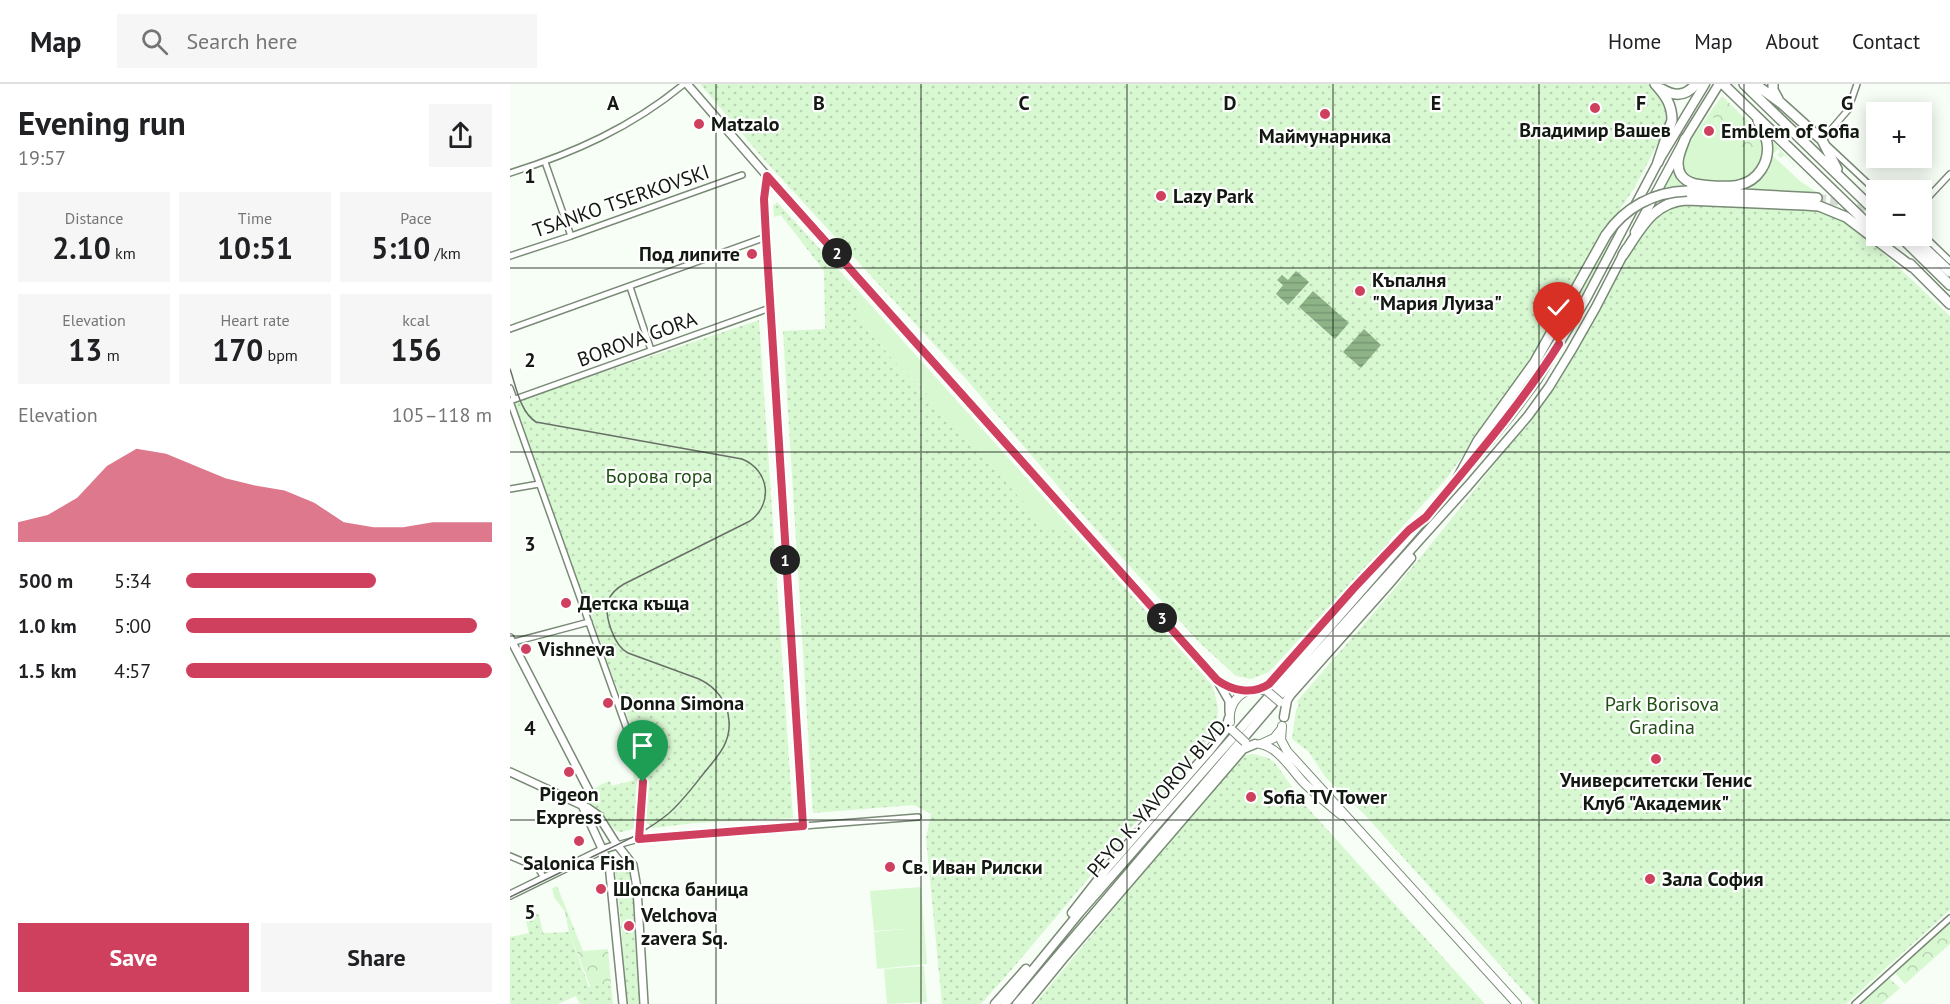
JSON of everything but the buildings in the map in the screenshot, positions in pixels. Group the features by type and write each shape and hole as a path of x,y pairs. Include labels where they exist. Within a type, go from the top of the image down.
{"highway":[{"path":"1656,85 1667,93 1677,95 1688,92 1696,84"},
{"path":"1744,84 1866,202"},
{"path":"1755,84 1781,103 1822,140 1843,179"},
{"path":"1773,84 1775,95 1781,103"},
{"path":"1656,85 1669,102 1672,114 1658,162"},
{"path":"1724,86 1866,222"},
{"path":"1685,139 1678,164 1680,173 1687,180 1698,185 1741,185 1759,172 1767,154 1765,135 1754,114"},
{"path":"1458,478 1478,441 1535,362 1606,235 1619,218 1638,204 1665,193 1687,191 1817,198"},
{"path":"1623,255 1649,217 1670,202 1804,205 1819,206 1846,217 1912,267"},
{"path":"1890,246 1950,304"},
{"path":"1910,246 1950,285"},
{"path":"1922,246 1950,273"}],"main road":[{"name":"PEYO K. YAVOROV BLVD.","path":"1005,1003 1080,912 1426,517 1509,417 1537,380 1586,299 1658,162 1705,84"},
{"name":"PEYO K. YAVOROV BLVD.","path":"1017,1004 1281,694 1528,417 1549,387 1596,307 1685,139 1724,86"},
{"path":"1005,1003 1108,867 1225,731 1237,698 1265,687 1275,678 1362,579 1409,530 1426,517"},
{"path":"1433,525 1424,541 1388,585 1291,693 1286,703 1281,740 1287,751 1517,1004"},
{"path":"1026,1004 1244,748 1274,738 1283,722 1280,702 1267,691 1254,690"},
{"path":"1229,715 1232,730 1245,742 1265,745 1275,751 1322,799 1358,829"},
{"path":"995,1004 1046,946"},
{"path":"1017,1004 1062,960"}],"street":[{"path":"510,173 545,162 623,127 656,107 685,84 1217,680 1238,690 1254,690"},
{"path":"1857,84 1848,110 1822,140 1866,182"},
{"path":"545,162 571,236"},
{"path":"1932,193 1950,174"},
{"name":"TSANKO TSERKOVSKI","path":"510,256 742,175"},
{"path":"767,176 764,199 766,237 803,826"},
{"path":"510,329 766,237"},
{"path":"1932,244 1950,261"},
{"path":"630,287 651,350"},
{"name":"BOROVA GORA","path":"511,400 770,308"},
{"path":"510,388 511,400 539,484 641,769 643,782 639,839"},
{"path":"510,489 539,484"},
{"path":"582,805 589,791 511,641 589,622"},
{"path":"1217,680 1228,701 1229,715"},
{"path":"511,773 582,805 598,815 617,846 633,865 637,888 644,1004"},
{"path":"582,805 609,864 623,1004"},
{"path":"510,895 604,849 639,839 918,817"},
{"path":"510,856 538,868 544,879"},
{"path":"1855,1004 1950,918"}],"green space":[{"path":"700,84 1649,84 1664,103 1666,118 1663,134 1635,187 1602,236 1526,368 1446,479 1269,672 1251,679 1236,676 1199,642 1081,513 967,380 767,163"},
{"path":"1722,96 1759,132 1762,139 1751,151 1740,156 1729,148 1715,119 1708,115"},
{"path":"1708,115 1714,118 1729,148 1762,139 1761,161 1752,175 1735,180 1702,181 1689,177 1685,172 1682,164 1685,152"},
{"path":"1772,140 1796,167 1784,155 1781,158 1777,155 1780,152 1778,149 1772,155 1800,181 1818,193 1681,187 1663,190 1674,168 1680,180 1748,186"},
{"path":"777,202 860,293 857,307 859,315 884,349 921,387 1048,530 1074,531 1212,685 1216,699 1218,711 1210,737 981,1004 942,1004 926,838 931,814 914,805 813,813 783,331 825,329 824,271 781,215 774,217 773,206"},
{"name":"Park Borisova Gradina","path":"1684,204 1813,209 1826,212 1855,226 1866,236 1866,246 1876,246 1950,316 1950,910 1846,1004 1535,1004 1365,815 1326,778 1309,752 1292,739 1299,704 1297,701 1397,586 1557,384 1646,224 1666,208"},
{"path":"1613,235 1601,261 1550,351 1531,380 1506,410 1547,350 1605,244"},
{"path":"860,293 1074,531 1061,552 921,387 894,361 874,337 859,315 857,307"},
{"name":"Борова гора","path":"759,320 793,818 695,823 653,828 644,821 648,770 514,402"},
{"path":"1254,754 1268,758 1275,763 1305,805 1485,1004 1035,1004 1196,809 1245,755"},
{"path":"633,774 639,775 640,780 637,824 633,829 616,831 590,804 591,795 598,786 610,781 612,786 634,780"},
{"path":"624,860 632,880 641,983 641,1003 639,1004 627,1004 625,995 615,867 615,864"},
{"path":"557,886 583,951 608,949 611,983 596,1001 569,932 565,912 554,897 552,888"},
{"path":"921,887 927,964 877,969 874,932 904,929 874,931 870,891"},
{"path":"539,914 543,933 569,932 589,987 611,983 613,1004 580,1004 576,996 558,1004 510,1004 510,937 529,933 525,917"},
{"path":"1950,922 1950,944 1905,984 1895,973"},
{"path":"924,966 927,1002 887,1004 884,969"},
{"path":"1889,978 1900,988 1882,1004 1860,1004"}],"shaded area":[{"path":"1296,271 1309,282 1288,305 1276,294 1283,285 1277,280 1282,275 1288,280"},
{"path":"1313,291 1349,323 1335,339 1299,307"},
{"path":"1364,329 1381,345 1361,368 1343,352"}],"tunnel":[{"path":"1817,198 1837,201 1866,211"}],"tram line":[{"path":"510,369 522,405 536,422 742,459 758,471 765,487 763,505 750,521 624,584 614,591 607,607 614,637 628,653 699,679 711,686 720,696 724,701 729,721 728,736 722,749 683,799 660,820 624,842 510,897"}],"place":[{"name":"Владимир Вашев","path":"1595,108"},
{"name":"Маймунарника","path":"1325,114"},
{"name":"Matzalo","path":"699,124"},
{"name":"Emblem of Sofia","path":"1709,131"},
{"name":"Lazy Park","path":"1161,196"},
{"name":"Под липите","path":"752,254"},
{"name":"Къпалня \"Мария Луиза\"","path":"1360,291"},
{"name":"Детска къща","path":"566,603"},
{"name":"Vishneva","path":"526,649"},
{"name":"Donna Simona","path":"608,703"},
{"name":"Университетски Тенис Клуб \"Академик\"","path":"1656,759"},
{"name":"Pigeon Express","path":"569,772"},
{"name":"Sofia TV Tower","path":"1251,797"},
{"name":"Salonica Fish","path":"579,841"},
{"name":"Св. Иван Рилски","path":"890,867"},
{"name":"Зала София","path":"1650,879"},
{"name":"Шопска баница","path":"601,889"},
{"name":"Velchova zavera Sq.","path":"629,926"}],"route":[{"path":"643,782 639,839 803,826 766,237 764,199 767,176 1217,680 1238,690 1257,689 1269,684 1354,588 1409,530 1426,517 1509,417 1537,380 1559,344"}]}
